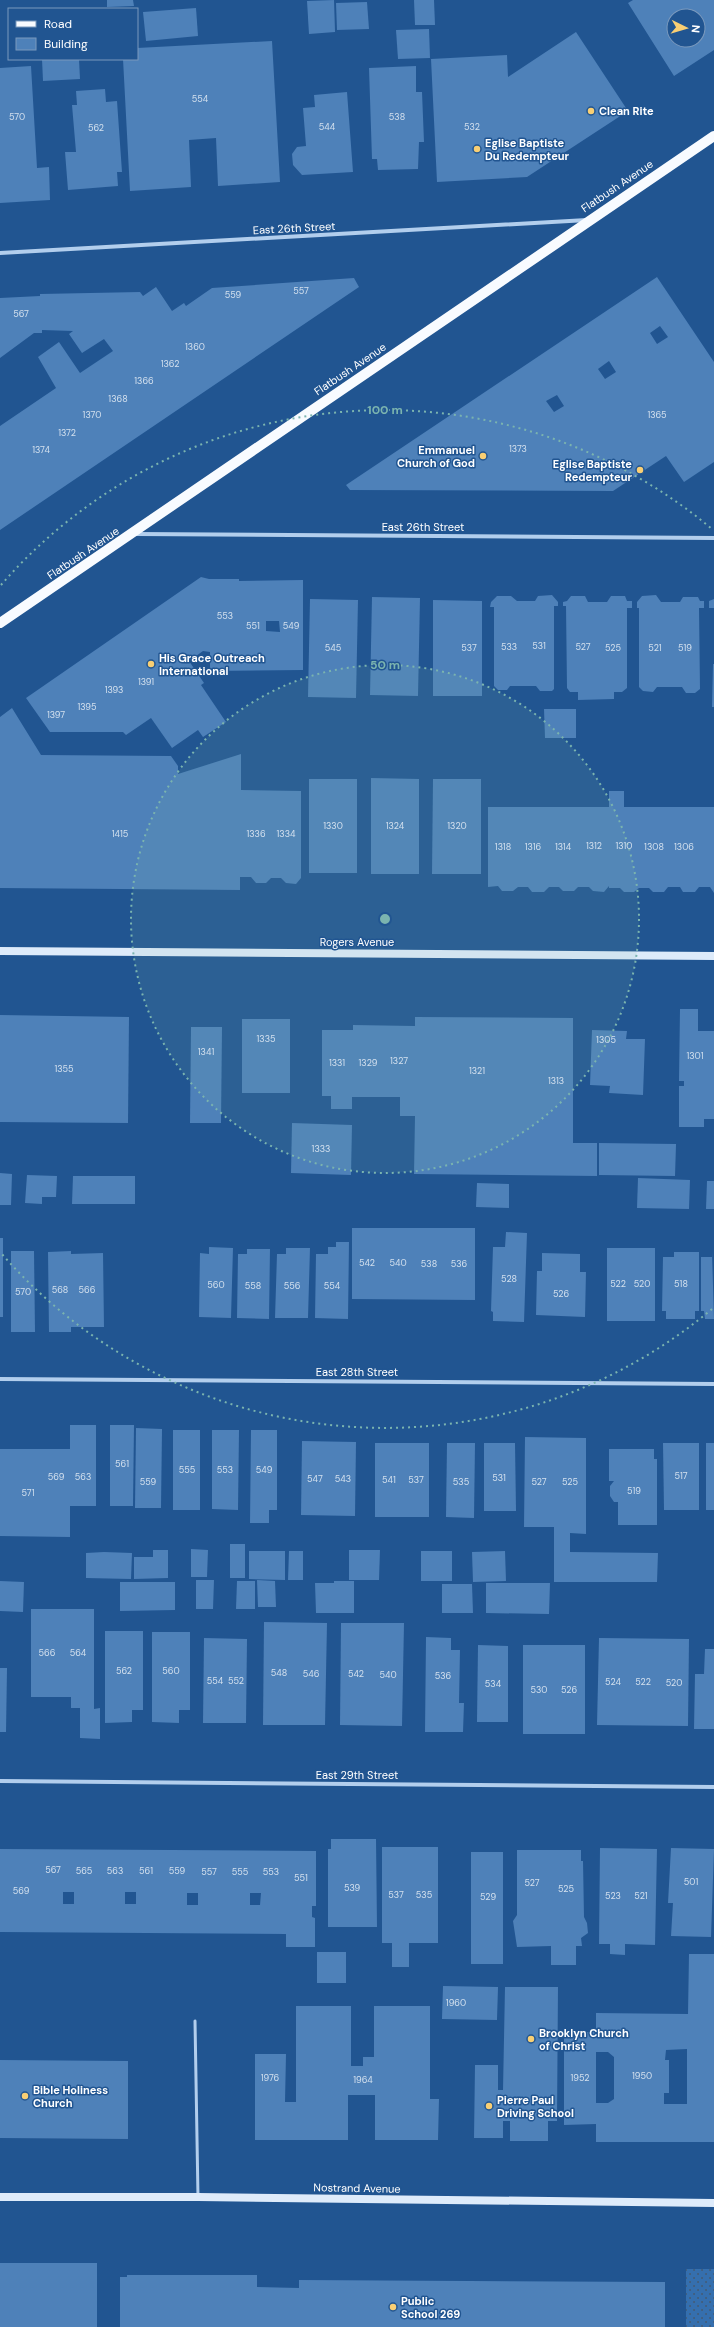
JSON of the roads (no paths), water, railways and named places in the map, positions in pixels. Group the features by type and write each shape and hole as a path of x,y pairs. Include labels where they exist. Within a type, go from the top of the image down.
{"main road":[{"name":"Flatbush Avenue","path":"0,623 714,136"},
{"name":"Rogers Avenue","path":"0,951 714,956"},
{"name":"Nostrand Avenue","path":"0,2198 198,2197 714,2203"}],"street":[{"name":"East 26th Street","path":"0,253 589,220"},
{"name":"East 26th Street","path":"132,534 714,538"},
{"name":"East 28th Street","path":"0,1379 714,1384"},
{"name":"East 29th Street","path":"0,1781 714,1787"}],"lane":[{"path":"195,2021 198,2197"}],"place":[{"name":"Clean Rite","path":"591,111"},
{"name":"Eglise Baptiste Du Redempteur","path":"477,149"},
{"name":"Emmanuel Church of God","path":"483,456"},
{"name":"Eglise Baptiste Redempteur","path":"640,470"},
{"name":"His Grace Outreach International","path":"151,664"},
{"name":"Brooklyn Church of Christ","path":"531,2039"},
{"name":"Bible Holiness Church","path":"25,2096"},
{"name":"Pierre Paul Driving School","path":"489,2106"},
{"name":"Public School 269","path":"393,2307"}]}
